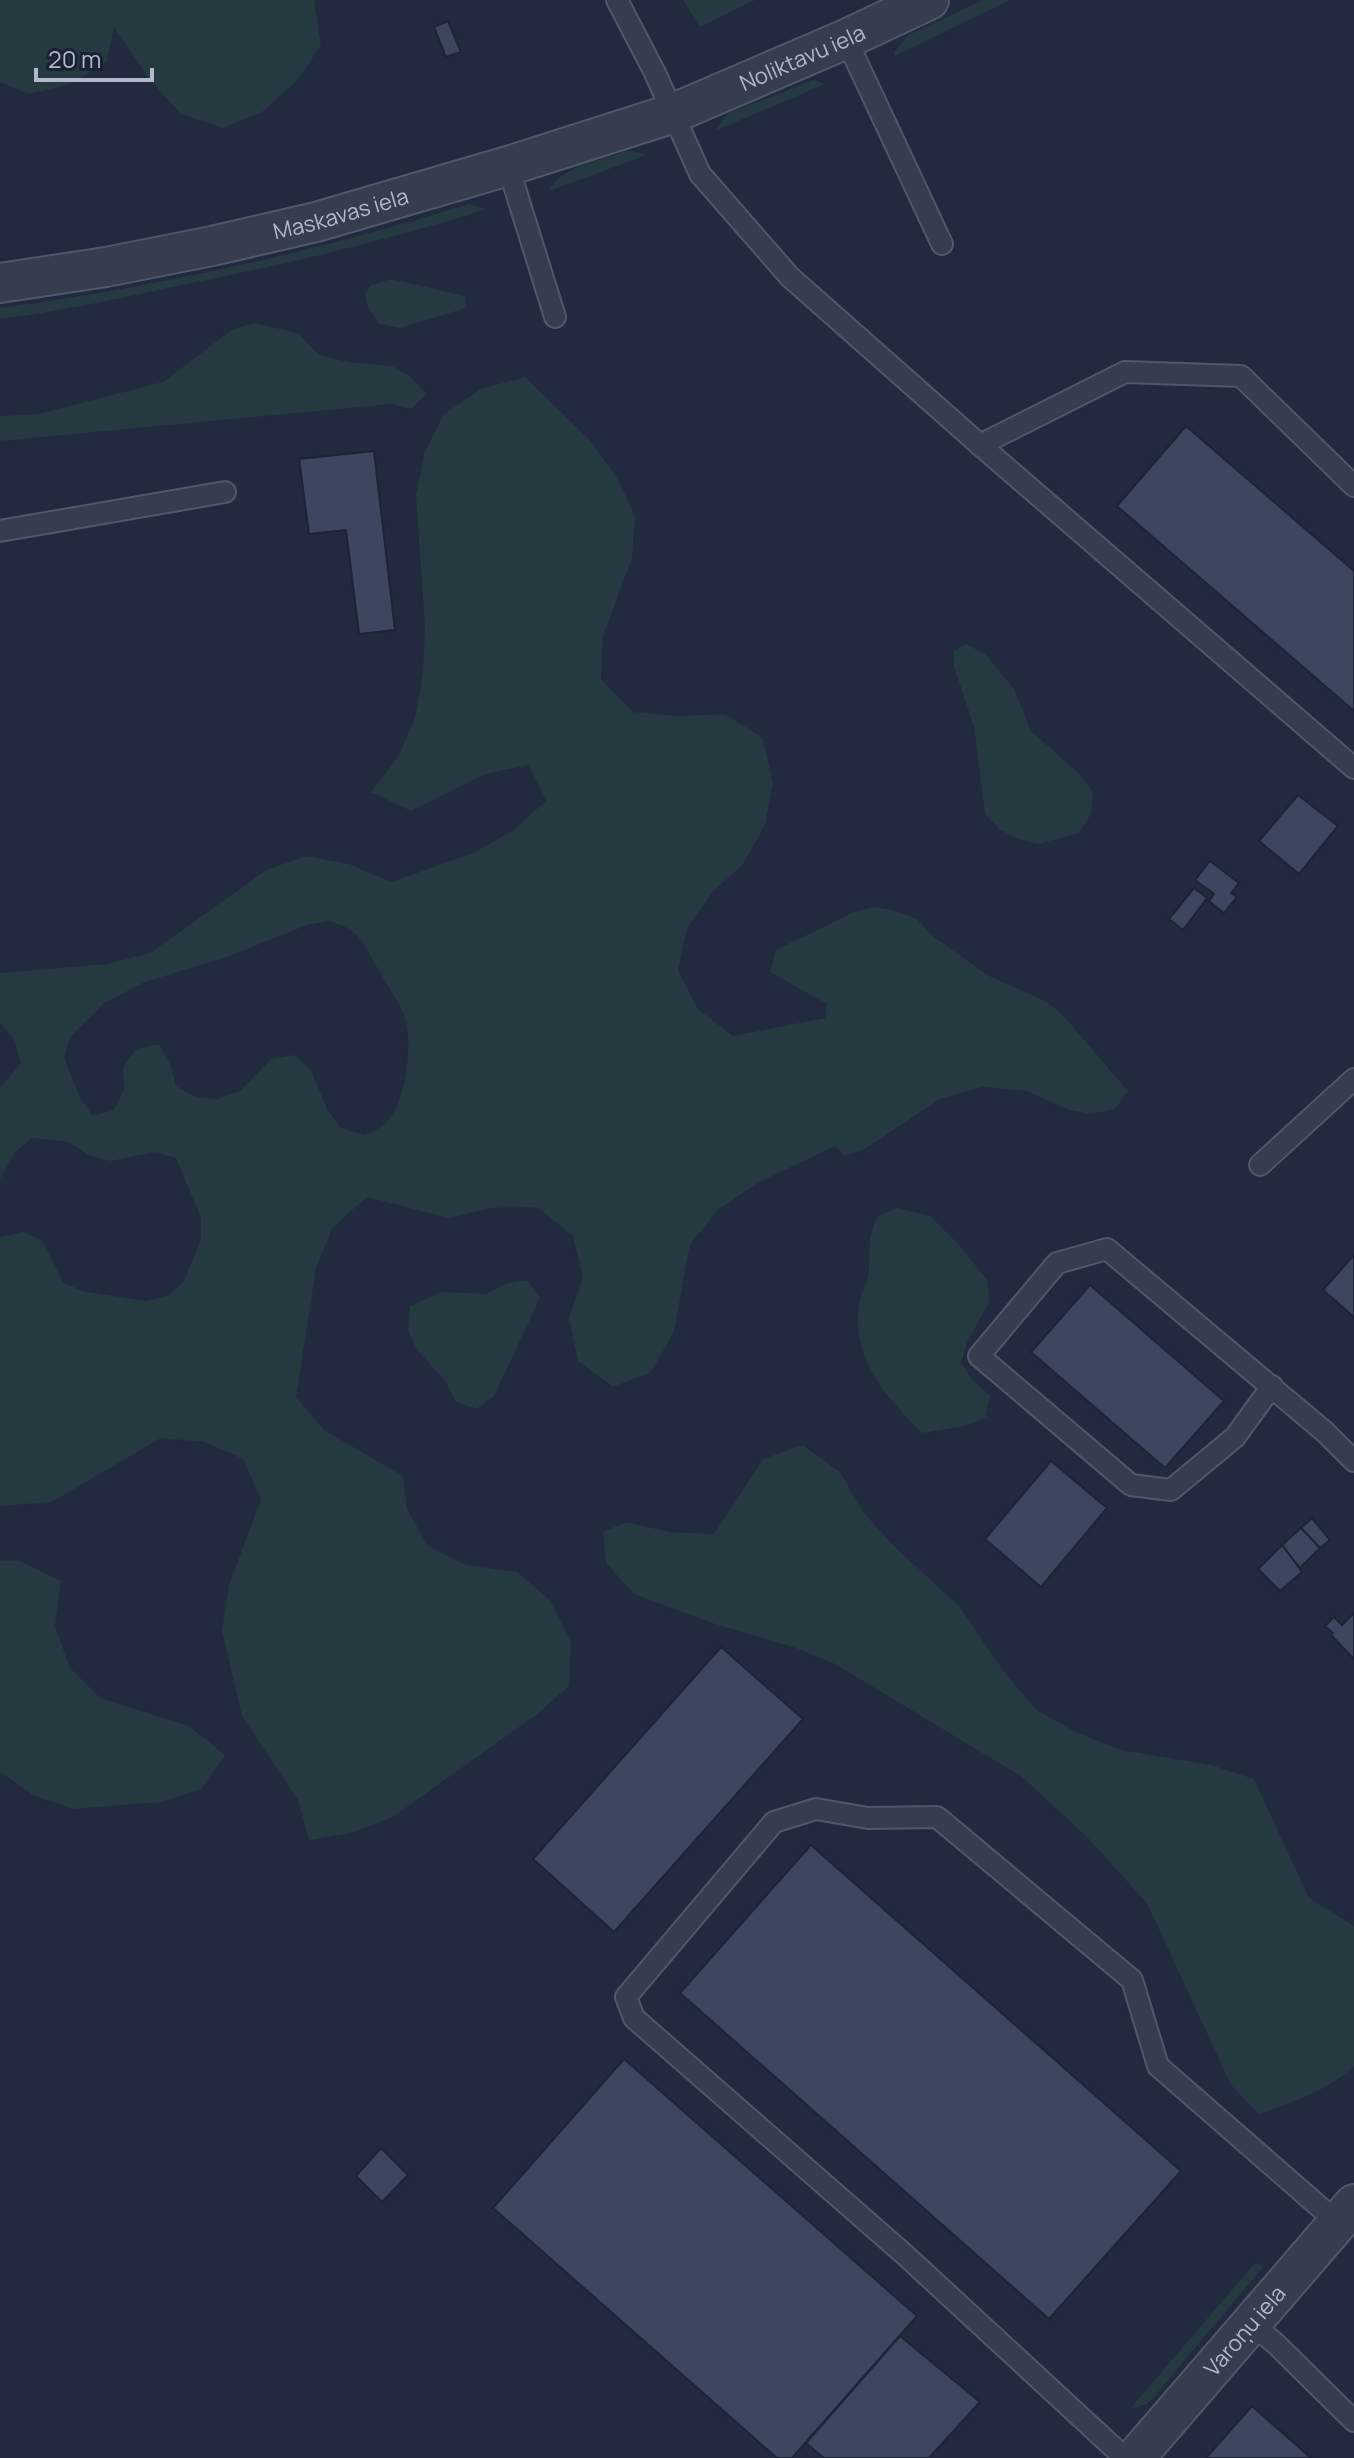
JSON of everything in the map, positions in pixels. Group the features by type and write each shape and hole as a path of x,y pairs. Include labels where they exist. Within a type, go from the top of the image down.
{"street":[{"name":"Noliktavu iela","path":"674,113 929,0"},
{"name":"Maskavas iela","path":"0,283 106,267 316,222 674,113"},
{"name":"Varoņu iela","path":"1135,2458 1346,2214"}],"lane":[{"path":"617,0 674,113 700,174 790,277 1354,768"},
{"path":"846,39 942,244"},
{"path":"508,166 555,317"},
{"path":"980,445 1125,372 1241,376 1354,486"},
{"path":"0,531 225,492"},
{"path":"1260,1165 1354,1079"},
{"path":"1272,1386 1235,1437 1171,1490 1131,1485 979,1356 1057,1263 1107,1249 1272,1386 1334,1439 1354,1461"},
{"path":"1125,2458 904,2254 634,2018 626,1997 774,1822 816,1809 868,1818 937,1817 1132,1980 1158,2066 1346,2214"},
{"path":"1251,2323 1354,2421"}],"shaded area":[{"path":"0,0 314,0 321,45 297,81 262,112 223,128 181,114 150,80 114,27 107,61 71,84 29,94 0,82"},
{"path":"683,0 755,0 700,27"},
{"path":"983,0 1010,0 895,56 894,52 908,35"},
{"path":"813,80 825,84 715,131 727,114"},
{"path":"632,151 647,155 549,191 571,170"},
{"path":"469,204 487,209 289,262 84,305 0,319 0,308 118,290 236,266"},
{"path":"391,279 465,296 466,308 400,328 379,324 367,305 365,293 371,285"},
{"path":"254,323 298,333 319,355 348,362 392,366 411,377 426,394 411,409 392,404 0,441 0,416 38,414 163,382 233,329"},
{"path":"525,377 589,439 617,477 635,516 632,558 603,636 601,679 633,712 679,716 725,714 763,738 773,783 765,825 743,864 712,893 687,928 678,971 698,1009 733,1036 825,1018 827,1004 770,972 776,950 854,912 875,907 897,911 917,919 933,936 987,975 1045,1001 1062,1014 1128,1091 1115,1109 1091,1114 1069,1110 1027,1091 983,1087 940,1099 865,1149 845,1156 835,1146 758,1183 719,1209 690,1244 674,1332 651,1372 613,1387 578,1361 569,1318 583,1277 573,1236 537,1207 492,1208 449,1218 367,1197 333,1227 316,1268 296,1397 324,1430 403,1476 407,1509 428,1546 466,1565 517,1572 551,1601 571,1641 569,1686 536,1715 393,1817 351,1833 309,1840 298,1800 242,1716 222,1631 229,1585 261,1499 243,1459 204,1442 161,1438 52,1502 0,1506 0,1237 24,1232 43,1241 63,1282 82,1291 146,1301 167,1296 184,1281 201,1239 201,1218 176,1158 155,1152 111,1161 88,1155 69,1142 32,1138 15,1152 0,1179 0,1088 21,1063 14,1039 0,1023 0,973 107,964 150,953 266,870 306,856 349,864 391,882 473,853 512,831 546,801 528,765 485,774 411,811 371,792 398,757 415,718 423,673 425,627 416,495 424,454 444,414 481,389","holes":["328,921 355,933 365,945 399,1004 407,1026 408,1055 403,1087 393,1114 384,1125 365,1135 341,1128 328,1111 311,1070 295,1055 271,1059 240,1091 218,1099 196,1097 176,1086 170,1063 159,1044 136,1049 123,1067 124,1090 114,1110 93,1116 80,1098 64,1057 71,1036 104,1003 145,982 230,956 307,925"]},
{"path":"966,644 985,654 1014,689 1031,731 1081,775 1093,793 1091,814 1079,833 1038,844 1017,839 999,829 985,814 974,727 954,666 954,650"},
{"path":"897,1208 930,1216 960,1246 987,1280 990,1301 967,1342 961,1363 973,1381 990,1395 986,1417 966,1426 922,1433 883,1389 865,1357 858,1320 860,1299 868,1276 872,1233 878,1216"},
{"path":"527,1280 540,1298 494,1396 477,1409 456,1402 446,1382 417,1350 408,1330 410,1306 441,1292 486,1294 505,1284"},
{"path":"803,1445 840,1472 863,1512 894,1546 959,1606 1007,1676 1038,1711 1078,1733 1121,1750 1211,1765 1254,1779 1309,1898 1354,1926 1354,2066 1344,2075 1321,2089 1259,2114 1231,2085 1147,1903 1087,1837 1022,1777 835,1664 634,1594 606,1563 603,1532 626,1522 670,1532 714,1534 763,1459"},
{"path":"0,1561 20,1561 61,1581 55,1626 70,1668 100,1698 189,1726 225,1755 201,1789 162,1802 73,1809 33,1795 0,1772"},
{"path":"1258,2263 1263,2267 1154,2397 1147,2404 1130,2409 1253,2265"}],"building":[{"path":"448,21 461,52 446,57 434,27"},
{"path":"1186,426 1354,571 1354,711 1117,506"},
{"path":"374,451 395,630 359,634 346,530 309,534 299,459"},
{"path":"1298,795 1338,826 1299,874 1259,841"},
{"path":"1210,861 1239,883 1231,893 1237,897 1224,913 1209,901 1214,894 1195,880"},
{"path":"1194,888 1207,898 1183,930 1169,919"},
{"path":"1354,1255 1354,1317 1323,1290"},
{"path":"1090,1285 1224,1401 1165,1468 1031,1352"},
{"path":"1051,1461 1107,1508 1041,1587 985,1539"},
{"path":"1312,1518 1330,1540 1320,1548 1301,1528"},
{"path":"1301,1528 1320,1548 1300,1568 1282,1545"},
{"path":"1282,1545 1302,1572 1280,1591 1258,1569"},
{"path":"1354,1613 1354,1659 1325,1626 1334,1617 1342,1625"},
{"path":"721,1647 803,1719 614,1932 533,1859"},
{"path":"811,1845 1181,2171 1049,2319 680,1993"},
{"path":"624,2059 917,2316 792,2458 777,2458 493,2208"},
{"path":"381,2148 408,2175 382,2202 356,2176"},
{"path":"900,2336 980,2402 929,2458 824,2458 806,2443"},
{"path":"1252,2406 1311,2458 1206,2458"}]}
